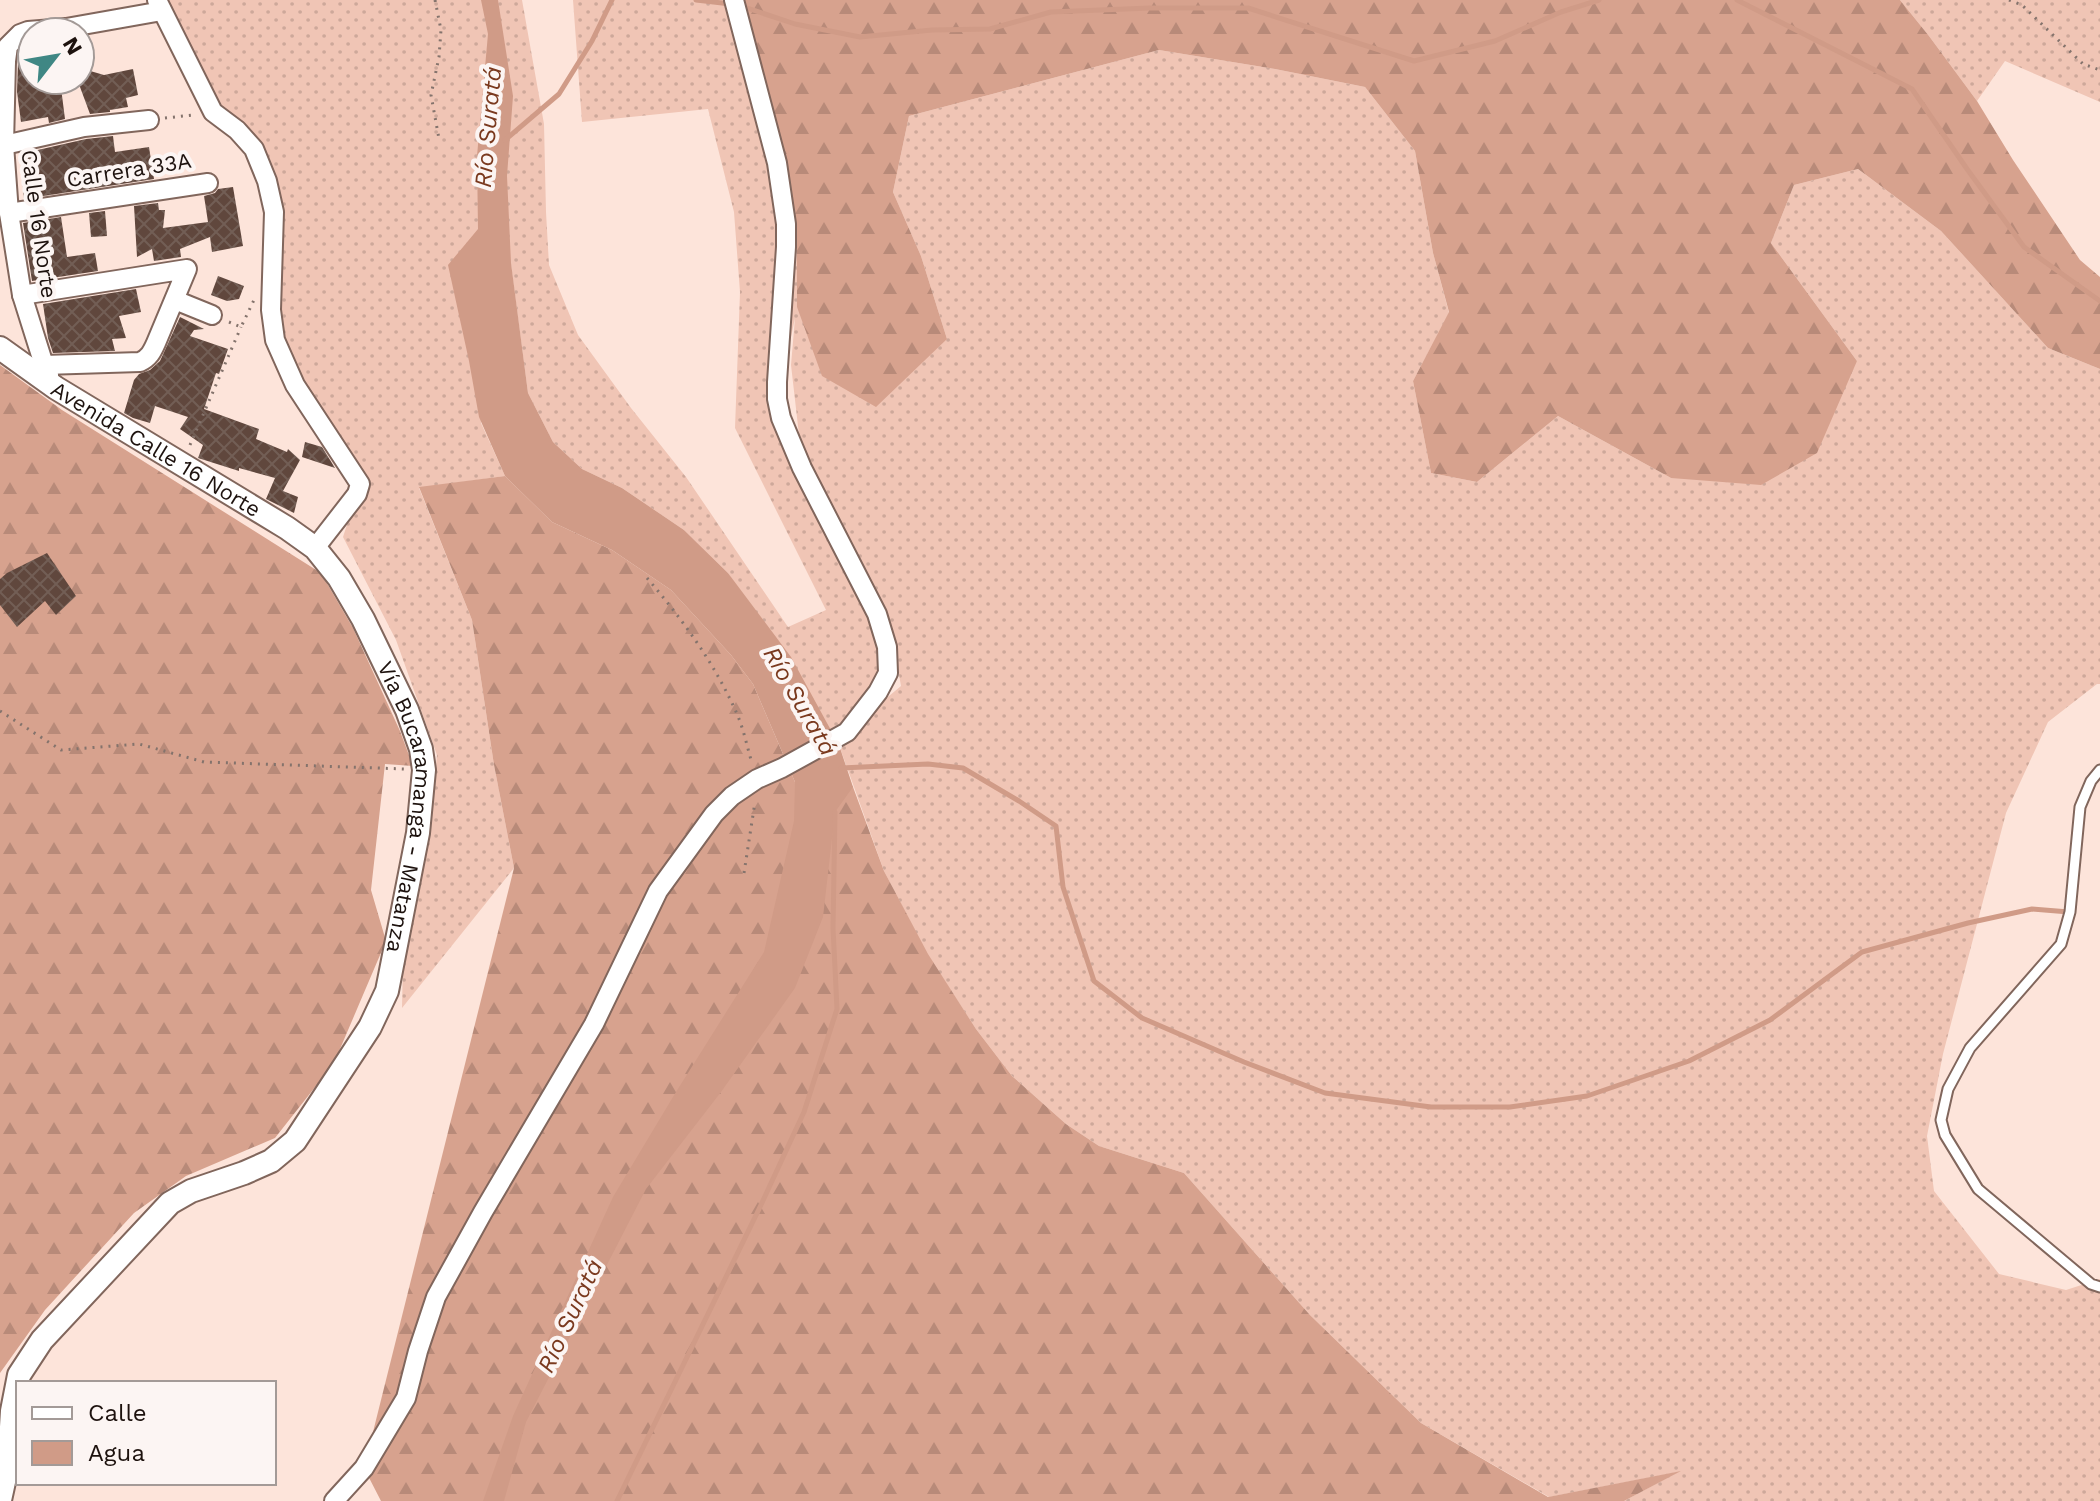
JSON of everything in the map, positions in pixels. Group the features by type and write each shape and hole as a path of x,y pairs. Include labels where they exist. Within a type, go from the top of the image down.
{"street":[{"path":"334,1501 364,1468 406,1398 436,1297 594,1024 658,891 714,814 732,796 757,779 847,732 878,692 888,673 887,647 877,614 802,468 781,418 777,382 786,224 777,163 734,0"},
{"path":"3,61 8,46 28,31 66,28 159,6 213,112 237,130 254,149 267,181 274,212 271,310 275,340 295,385 360,484 357,494 315,548"},
{"name":"Calle 16 Norte","path":"3,61 2,145 22,295 44,365 56,388"},
{"path":"2,145 84,127 149,120"},
{"name":"Carrera 33A","path":"9,213 208,183"},
{"path":"22,295 187,269 151,355 146,359 140,362 44,365"},
{"path":"175,300 212,315"},
{"name":"Avenida Calle 16 Norte","path":"0,348 56,388 315,548"},
{"name":"Vía Bucaramanga - Matanza","path":"18,1381 42,1340 170,1203 191,1191 271,1161 295,1141 370,1027 387,991 418,833 425,783 421,749 387,666 353,600 315,548"},
{"name":"Vía Bucaramanga - Matanza","path":"0,1500 9,1459 16,1390"}],"lane":[{"path":"2100,770 2091,781 2080,807 2070,912 2061,944 1970,1048 1948,1089 1941,1120 1949,1143 1978,1189 2091,1284 2100,1287"}],"path":[{"path":"435,0 441,30 431,95 439,139"},
{"path":"2009,0 2022,5 2083,64 2100,70"},
{"path":"149,120 213,112"},
{"path":"193,439 253,300"},
{"path":"212,315 241,327"},
{"path":"647,578 710,660 738,716 757,779 744,873"},
{"path":"0,711 61,750 139,744 204,762 424,770"}],"shaded area":[{"path":"157,0 522,0 544,124 549,265 578,335 686,477 788,627 826,610 735,428 740,292 734,212 708,109 582,122 573,0 731,0 781,162 797,229 797,307 947,339 921,256 893,192 909,116 1159,50 1365,87 1415,151 1433,253 1449,313 1413,381 1431,473 1477,482 1558,416 1671,478 1857,361 1771,243 1794,185 1858,169 1941,231 2048,348 2100,369 2100,684 2048,722 2006,813 1943,1054 1927,1136 1934,1191 1999,1274 2066,1290 2100,1279 2100,1501 1624,1501 1678,1472 1549,1497 1421,1423 1310,1315 1184,1173 1099,1146 1066,1124 1012,1076 976,1029 927,954 884,871 839,745 728,573 684,530 622,488 582,469 553,442 528,393 511,265 481,423 505,476 419,488 472,620 494,765 514,868 402,1008 403,961 416,882 430,827 437,755 396,640 343,537 357,494 274,339 271,179 213,112","holes":["795,318 791,365 802,461 787,418 785,366","893,641 901,686 853,726 896,678 890,644"]},
{"path":"1900,0 2100,0 2100,102 2005,61 1977,101"}],"green space":[{"path":"732,0 1900,0 1977,101 2080,260 2100,277 2100,369 2048,348 1941,231 1858,169 1794,185 1771,243 1857,361 1817,453 1761,485 1671,478 1558,416 1477,482 1431,473 1413,381 1449,312 1433,253 1415,151 1365,87 1159,50 909,116 893,192 921,256 947,339 876,407 822,376 797,307 797,229 781,162"},
{"path":"0,365 62,410 321,573 353,628 413,766 385,764 371,890 386,941 334,1063 275,1138 186,1176 134,1213 45,1310 0,1373"},
{"path":"505,476 552,522 612,550 671,590 731,655 753,684 795,782 839,768 853,787 884,871 928,954 976,1029 1012,1076 1066,1124 1099,1146 1184,1173 1310,1315 1421,1423 1548,1497 1681,1471 1624,1501 381,1501 364,1468 514,868 494,765 472,620 419,487"}],"water":[{"name":"Río Suratá","path":"481,0 498,0 513,96 507,176 511,263 528,393 553,442 582,469 622,488 684,530 728,573 791,657 839,745 853,787 835,812 823,917 795,988 721,1092 646,1189 526,1422 504,1501 483,1501 513,1416 613,1197 764,952 794,821 795,782 753,684 731,655 671,590 612,550 552,522 505,476 479,417 448,265 478,229 477,156 488,34"}],"building":[{"path":"133,69 138,95 126,98 128,107 90,114 83,96 96,96 96,73 104,75"},
{"path":"18,96 62,96 65,119 49,123 48,117 21,122"},
{"path":"113,136 115,152 149,147 154,179 24,199 20,154"},
{"path":"233,187 243,246 212,252 210,237 180,249 181,257 154,261 152,249 137,257 134,206 158,203 159,210 165,210 163,228 208,222 204,196 218,189"},
{"path":"105,211 107,236 91,237 89,213"},
{"path":"61,217 67,257 95,253 98,271 32,281 23,223"},
{"path":"218,276 244,286 239,299 227,301 211,295"},
{"path":"136,289 141,312 119,316 126,338 112,339 115,351 53,353 43,304"},
{"path":"180,317 204,329 194,330 190,336 228,349 204,409 259,429 256,439 287,452 288,449 300,460 283,491 298,497 294,513 266,499 275,478 198,458 203,445 180,429 188,417 155,406 150,423 124,413 134,380 160,361"},
{"path":"305,442 322,447 335,468 302,457"},
{"path":"47,553 76,596 56,615 45,601 17,627 0,605 0,579"}],"waterway":[{"name":"Río Suratá","path":"505,140 559,94 592,41 612,0"},
{"path":"696,0 731,4"},
{"path":"741,6 795,24 860,37 932,30 990,29 1051,12 1248,8 1414,61 1495,41 1561,12 1599,0"},
{"path":"1737,0 1912,89 2024,247 2100,301"},
{"path":"841,768 928,764 963,768 1056,826 1063,887 1094,981 1142,1018 1325,1093 1431,1107 1510,1107 1587,1096 1689,1061 1770,1020 1862,952 2032,909 2069,912"},
{"path":"617,1501 804,1112 837,1009 833,928 835,812"}]}
